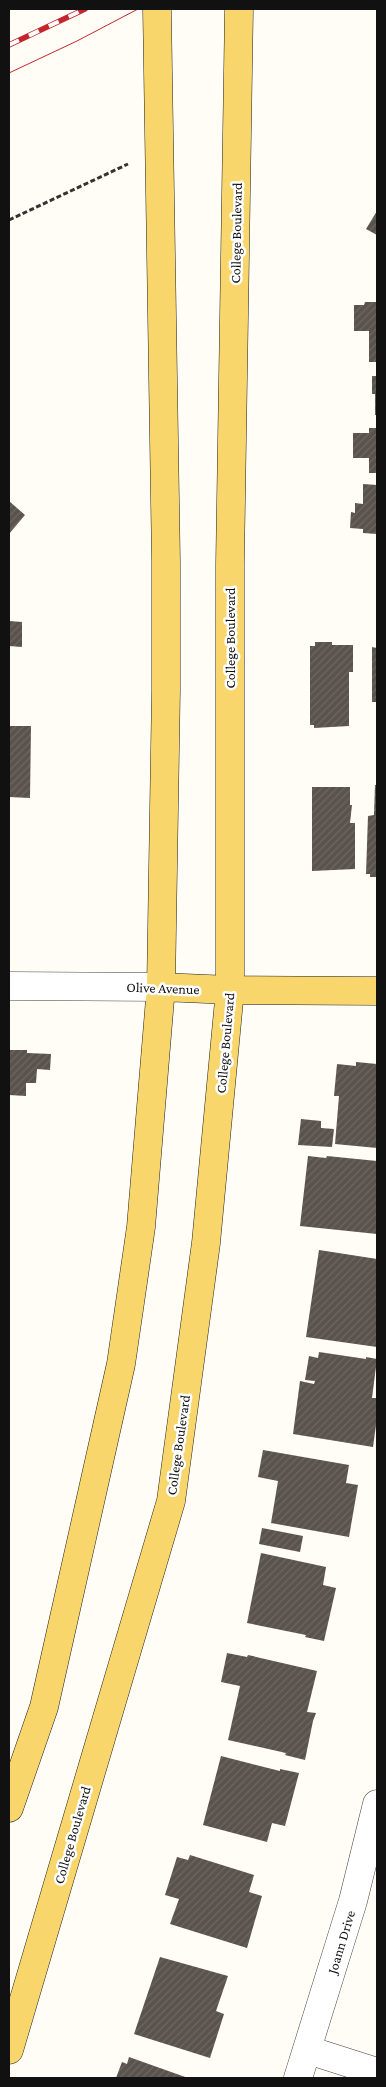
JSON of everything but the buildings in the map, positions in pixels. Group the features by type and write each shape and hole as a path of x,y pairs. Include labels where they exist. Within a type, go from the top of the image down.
{"main road":[{"path":"9,1808 44,1708 121,1364 141,1227 161,987 166,690 157,9"},
{"name":"College Boulevard","path":"9,2050 171,1501 206,1243 230,990 230,563 239,9"},
{"name":"Olive Avenue","path":"161,987 230,990 377,990"}],"street":[{"name":"Olive Avenue","path":"9,986 161,987"},
{"name":"Joann Drive","path":"298,2078 354,1901 377,1804"},
{"path":"308,2050 377,2072"}],"path":[{"path":"9,220 160,149"}],"tram line":[{"path":"9,73 77,41 138,9"}],"railway":[{"path":"9,45 85,9"}]}
